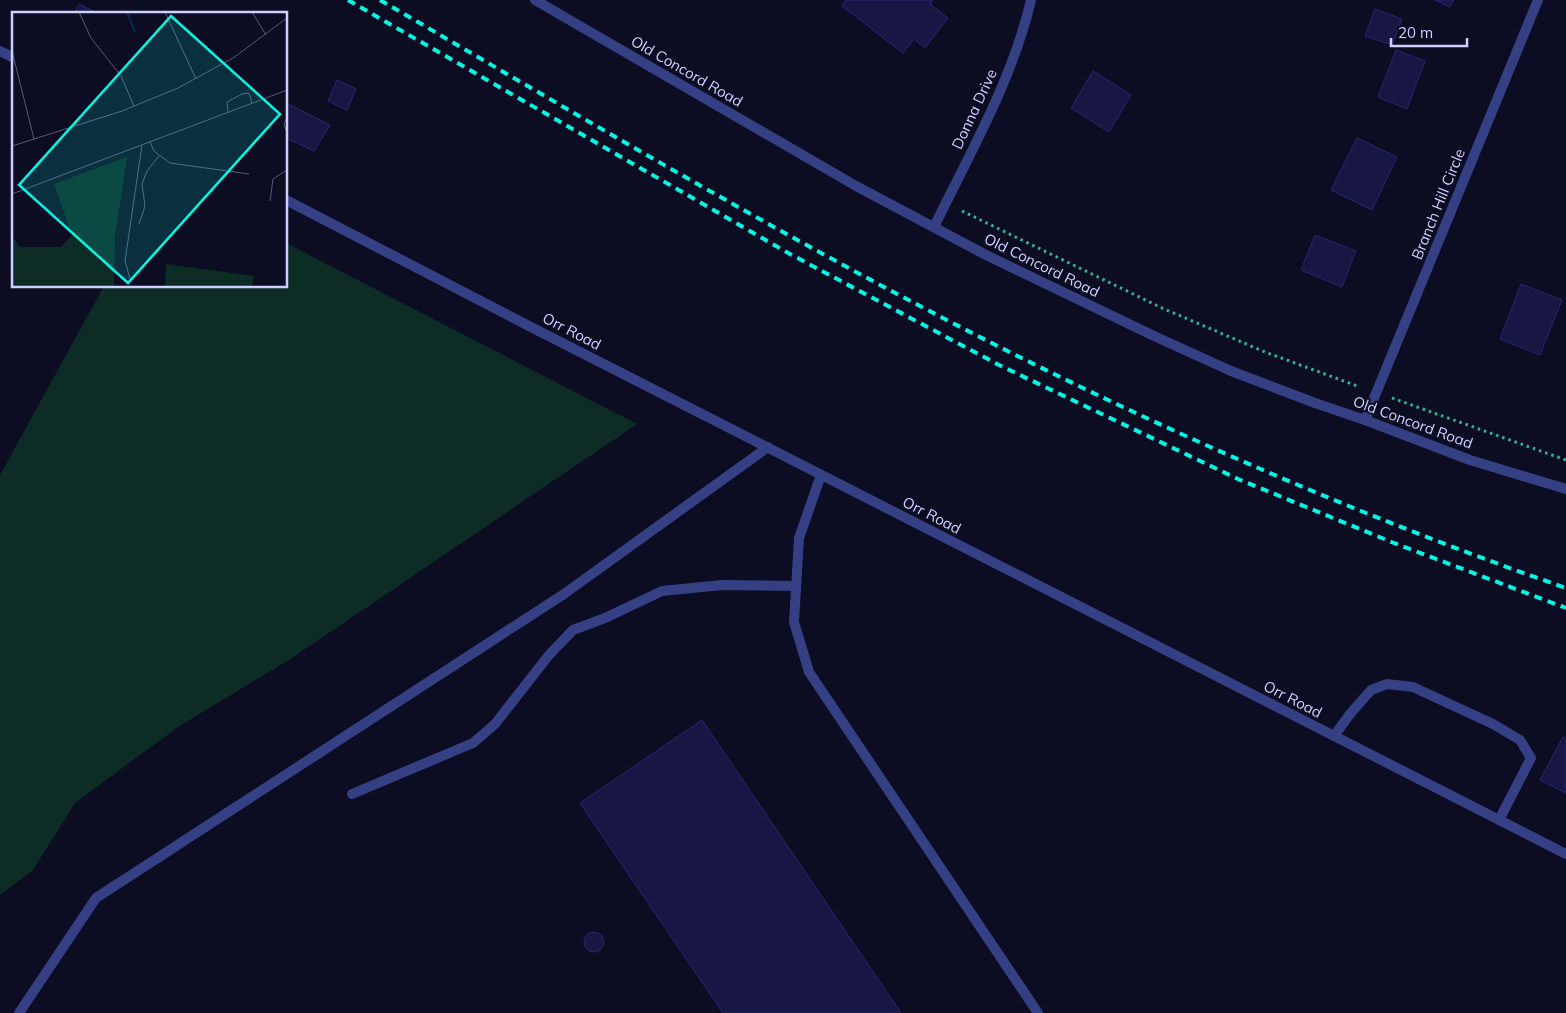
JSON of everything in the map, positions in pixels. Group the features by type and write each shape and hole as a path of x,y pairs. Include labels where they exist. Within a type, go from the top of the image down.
{"street":[{"name":"Old Concord Road","path":"535,0 856,186 986,255 1154,336 1231,371 1315,403 1470,460 1566,489"},
{"name":"Donna Drive","path":"934,227 1004,84 1031,0"},
{"name":"Branch Hill Circle","path":"1365,420 1538,0"},
{"path":"0,51 12,57"},
{"name":"Orr Road","path":"288,201 1566,854"},
{"path":"19,1013 96,898 564,594 768,447"},
{"path":"821,475 799,538 796,586 794,622 809,672 1038,1013"},
{"path":"352,794 473,743 495,724 548,655 573,630 605,618 662,591 722,585 796,586"},
{"path":"1334,736 1371,690 1387,684 1413,687 1494,724 1520,740 1531,758 1499,820"}],"path":[{"path":"946,204 1162,308 1265,352 1354,386 1377,392 1566,460"}],"green space":[{"path":"288,244 637,424 292,658 178,727 75,803 33,870 0,895 0,475 103,288 288,288"}],"building":[{"path":"846,0 933,0 930,4 948,18 925,48 914,39 903,53 842,6"},
{"path":"1435,0 1454,0 1450,7"},
{"path":"79,4 95,12 75,12"},
{"path":"1375,9 1402,19 1392,45 1365,36"},
{"path":"1396,50 1425,61 1407,109 1378,97"},
{"path":"1093,71 1131,95 1109,132 1071,108"},
{"path":"337,80 356,89 347,110 328,101"},
{"path":"288,104 330,125 314,151 288,139"},
{"path":"1357,138 1397,157 1372,210 1331,190"},
{"path":"1315,235 1356,251 1342,287 1301,270"},
{"path":"1521,284 1562,300 1540,355 1500,339"},
{"path":"702,720 901,1013 723,1013 580,803"},
{"path":"1563,737 1566,739 1566,793 1540,780"},
{"path":"590,932 598,932 604,938 604,946 598,952 590,952 584,946 584,938"}],"railway":[{"path":"348,0 790,254 999,365 1238,479 1394,543 1566,608"},
{"path":"380,0 801,242 1018,356 1172,430 1250,464 1407,529 1566,588"}]}
